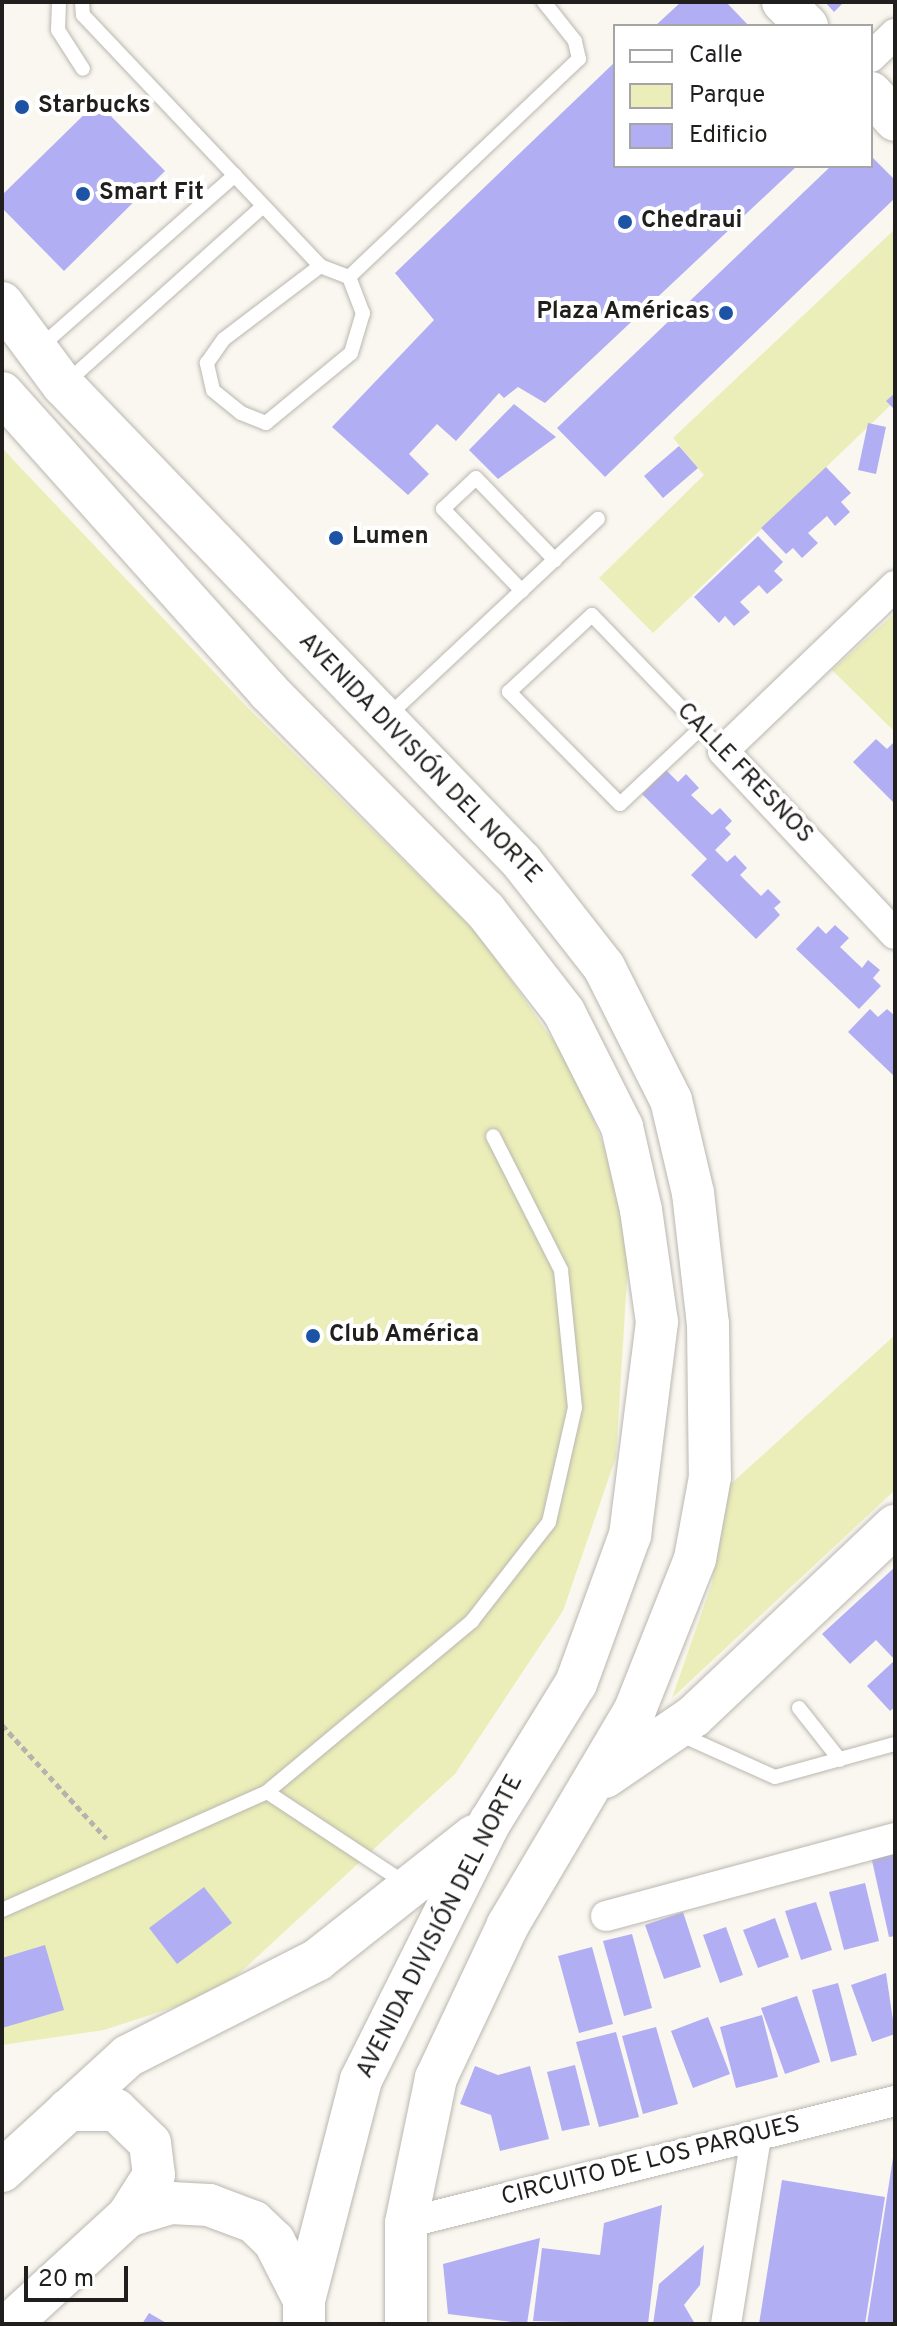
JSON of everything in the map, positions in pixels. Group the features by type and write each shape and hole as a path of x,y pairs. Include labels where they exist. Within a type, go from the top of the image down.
{"main road":[{"path":"783,2 805,24"},
{"path":"873,95 895,120"},
{"name":"AVENIDA DIVISIÓN DEL NORTE","path":"2,303 34,352 63,385 522,862 604,967 671,1100 693,1193 708,1324 710,1477 695,1559 654,1721"},
{"name":"AVENIDA DIVISIÓN DEL NORTE","path":"2,393 269,692 485,910 564,1012 622,1127 657,1322 630,1535 576,1683 490,1822 361,2080 304,2312"},
{"path":"406,2324 406,2223 436,2078 508,1925 600,1780 654,1721 895,1526"},
{"path":"2,2171 128,2056 317,1960 413,1889 490,1822"},
{"path":"10,2324 128,2216 151,2183 150,2143 116,2110 68,2110"},
{"path":"128,2216 171,2203 209,2205 254,2222 274,2241 304,2312"}],"street":[{"path":"873,55 895,34"},
{"path":"723,751 895,586"},
{"name":"CALLE FRESNOS","path":"723,751 895,934"},
{"path":"606,1916 895,1838"},
{"name":"CIRCUITO DE LOS PARQUES","path":"406,2223 895,2101"},
{"path":"726,2324 756,2136"}],"lane":[{"path":"59,2 58,30 83,69"},
{"path":"82,2 83,15 320,266 349,277 363,313 351,353 266,423 241,413 213,390 207,363 224,339 320,266"},
{"path":"349,277 579,59 575,41 544,2"},
{"path":"34,352 235,175"},
{"path":"63,385 263,206"},
{"path":"522,591 443,509 476,478 555,560"},
{"path":"383,721 598,519"},
{"name":"CALLE FRESNOS","path":"701,728 620,804 509,692 592,615 701,728 723,751"},
{"path":"2,1910 267,1792 472,1621 549,1522 575,1408 561,1270 493,1136"},
{"path":"799,1708 840,1760"},
{"path":"654,1721 775,1777 895,1744"},
{"path":"267,1792 413,1889"}],"path":[{"path":"2,1725 123,1856"}],"green space":[{"path":"895,229 895,401 653,633 599,578 704,475 673,438"},
{"name":"Club América","path":"2,448 249,709 480,936 573,1069 631,1214 616,1457 563,1611 455,1774 218,1993 104,2030 2,2045"},
{"path":"895,613 895,732 832,670"},
{"path":"895,1335 895,1490 672,1698 712,1583 723,1491"}],"building":[{"path":"681,2 726,2 747,24 657,24"},
{"path":"825,2 844,2 834,12"},
{"path":"613,64 613,168 795,168 545,403 518,387 504,398 499,393 456,441 437,424 409,454 429,474 408,495 332,427 434,320 395,273"},
{"path":"97,102 165,171 64,271 2,208 2,195"},
{"name":"Plaza Américas","path":"873,158 895,180 895,198 605,477 557,428 829,168 873,168"},
{"path":"895,393 895,410 886,401"},
{"path":"514,404 556,437 498,479 469,450"},
{"path":"868,423 886,427 876,474 858,470"},
{"path":"679,446 698,468 663,498 644,476"},
{"path":"826,467 851,493 841,502 850,512 835,526 827,516 808,533 818,543 802,558 793,548 786,554 761,528"},
{"path":"758,536 783,562 774,571 783,580 767,594 759,585 740,602 750,612 734,626 725,616 719,623 694,597"},
{"path":"876,739 887,749 895,741 895,804 853,762"},
{"path":"666,770 678,782 686,774 699,788 691,795 712,815 720,808 732,821 725,828 731,834 715,850 727,862 735,855 747,868 740,875 761,896 768,889 781,902 774,908 780,915 756,939 691,875 707,859 642,794"},
{"path":"835,925 849,938 840,947 862,968 868,960 880,970 873,978 881,986 859,1009 796,949 818,926 826,934"},
{"path":"870,1009 878,1017 887,1009 895,1016 895,1077 848,1032"},
{"path":"895,1567 895,1660 876,1640 850,1664 822,1634"},
{"path":"895,1660 895,1707 890,1711 867,1686"},
{"path":"895,1851 895,1936 889,1937 871,1856"},
{"path":"865,1883 879,1941 844,1950 829,1892"},
{"path":"204,1887 232,1923 177,1964 149,1928"},
{"path":"816,1902 832,1950 801,1960 785,1911"},
{"path":"683,1912 701,1967 664,1979 645,1925"},
{"path":"775,1918 789,1957 758,1968 743,1930"},
{"path":"726,1927 743,1975 720,1983 703,1935"},
{"path":"632,1934 652,2008 624,2016 603,1941"},
{"path":"45,1945 64,2010 2,2028 2,1958"},
{"path":"592,1947 613,2024 579,2033 558,1956"},
{"path":"886,1973 895,2034 872,2042 851,1985"},
{"path":"838,1983 857,2055 831,2062 812,1990"},
{"path":"797,1996 820,2062 785,2074 761,2008"},
{"path":"762,2015 778,2077 736,2088 720,2027"},
{"path":"708,2017 730,2074 693,2088 671,2031"},
{"path":"656,2027 678,2104 643,2114 622,2036"},
{"path":"616,2032 639,2117 599,2127 576,2042"},
{"path":"575,2065 590,2125 562,2131 547,2072"},
{"path":"475,2066 498,2075 530,2066 549,2139 500,2151 491,2115 460,2104"},
{"path":"893,2158 895,2324 867,2324"},
{"path":"782,2180 885,2197 865,2324 759,2324"},
{"path":"662,2205 648,2324 533,2321 542,2248 600,2255 604,2223"},
{"path":"540,2238 527,2324 448,2314 443,2264"},
{"path":"704,2245 700,2285 684,2305 695,2324 653,2324 659,2284"},
{"path":"149,2313 168,2324 142,2324"}],"place":[{"name":"Starbucks","path":"22,107"},
{"name":"Smart Fit","path":"83,194"},
{"name":"Chedraui","path":"625,222"},
{"name":"Plaza Américas","path":"726,313"},
{"name":"Lumen","path":"336,538"},
{"name":"Club América","path":"313,1336"}]}
